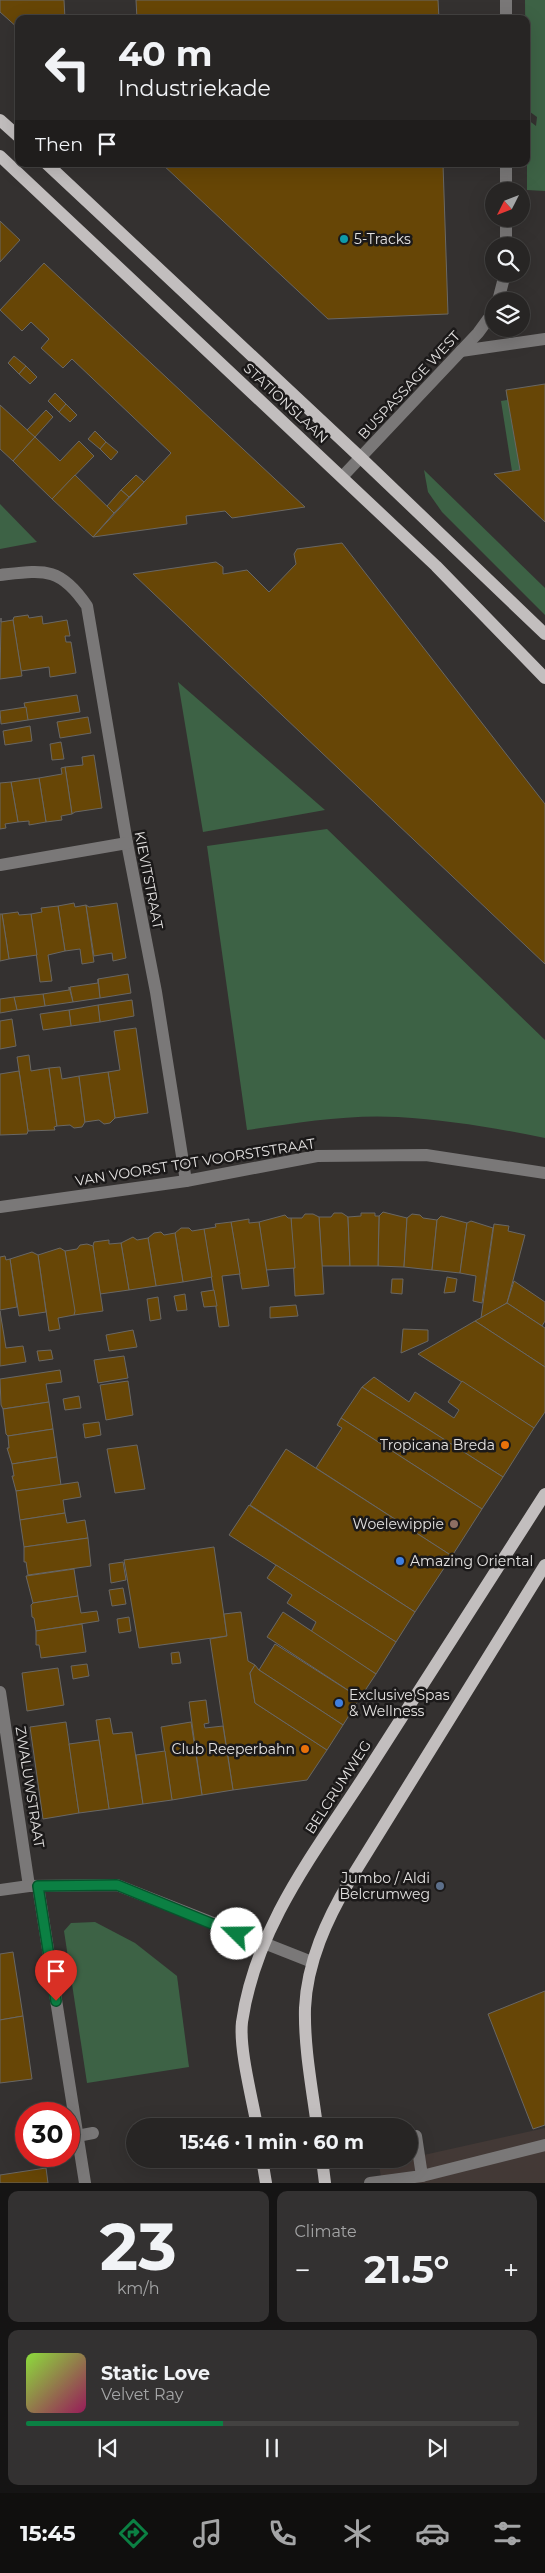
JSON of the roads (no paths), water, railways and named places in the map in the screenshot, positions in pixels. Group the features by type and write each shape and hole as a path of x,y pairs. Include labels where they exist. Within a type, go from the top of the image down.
{"main road":[{"path":"0,120 15,133"},
{"name":"STATIONSLAAN","path":"0,156 436,566 545,678"},
{"name":"STATIONSLAAN","path":"50,167 361,458 545,634"},
{"name":"BELCRUMWEG","path":"256,2118 243,2044 242,2024 264,1944 296,1879 371,1766 545,1494"},
{"path":"317,2118 305,2009 312,1962 332,1913 345,1888 545,1565"},
{"path":"264,2168 266,2183"},
{"path":"323,2168 325,2183"}],"street":[{"path":"506,0 506,15"},
{"path":"506,167 506,182"},
{"name":"BUSPASSAGE WEST","path":"342,477 485,323"},
{"path":"461,351 545,339"},
{"name":"KIEVITSTRAAT","path":"0,575 38,570 57,576 74,588 87,606 126,843 156,992 186,1181"},
{"path":"0,865 126,843"},
{"name":"VAN VOORST TOT VOORSTSTRAAT","path":"0,1207 186,1181 317,1156 426,1155 545,1173"},
{"name":"ZWALUWSTRAAT","path":"0,1692 71,2102"},
{"path":"0,1890 34,1886 117,1885 312,1962"},
{"path":"80,2135 93,2133"},
{"path":"370,2183 422,2176 545,2145"},
{"path":"418,2149 422,2176"},
{"name":"ZWALUWSTRAAT","path":"80,2154 85,2183"}],"place":[{"name":"5-Tracks","path":"344,239"},
{"name":"Tropicana Breda","path":"505,1445"},
{"name":"Woelewippie","path":"454,1524"},
{"name":"Amazing Oriental","path":"400,1561"},
{"name":"Exclusive Spas & Wellness","path":"339,1703"},
{"name":"Club Reeperbahn","path":"305,1749"},
{"name":"Jumbo / Aldi Belcrumweg","path":"440,1886"}]}
